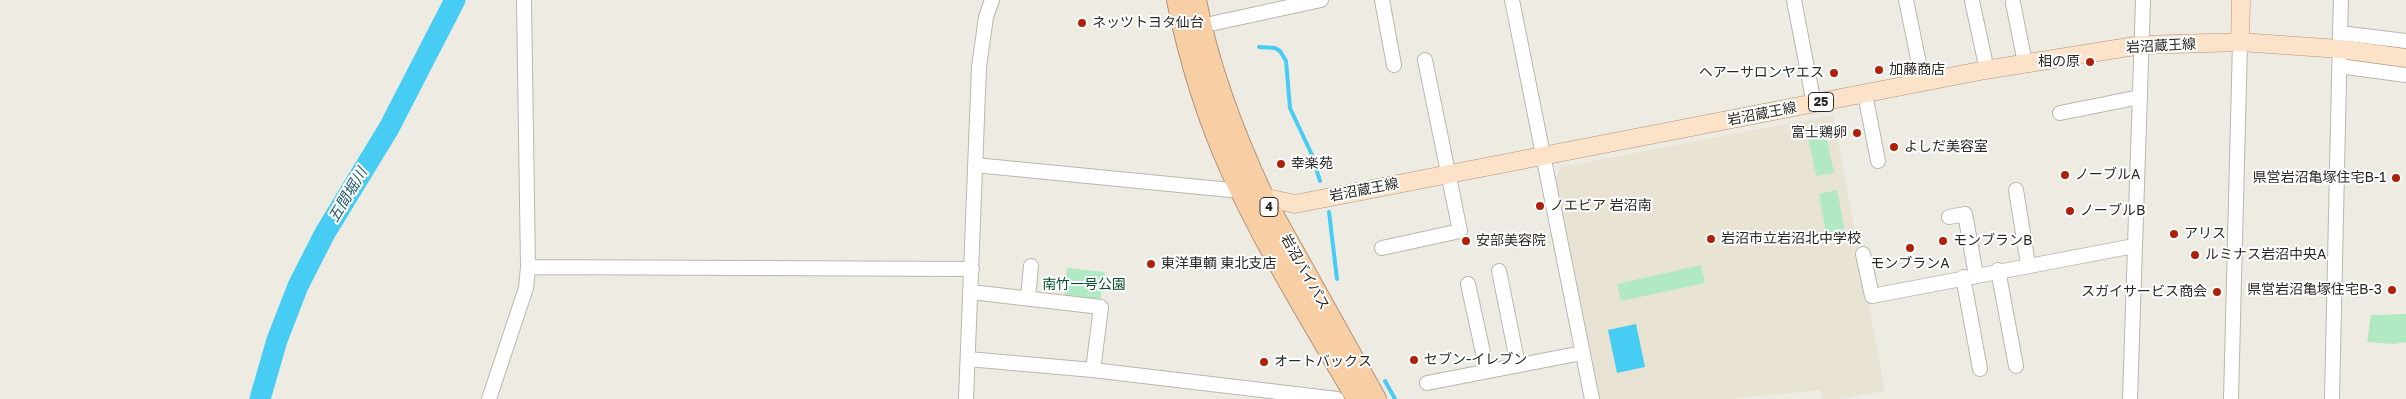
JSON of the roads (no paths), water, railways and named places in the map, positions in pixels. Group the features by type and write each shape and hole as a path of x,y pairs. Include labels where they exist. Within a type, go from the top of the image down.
{"highway":[{"name":"岩沼バイパス","path":"1177,0 1206,106 1232,173 1316,328 1357,399"},
{"name":"岩沼バイパス","path":"1196,0 1201,26 1220,95 1264,198 1376,399"}],"main road":[{"path":"2240,42 2241,0"},
{"name":"岩沼蔵王線","path":"1241,191 1295,204 1987,70 2141,45 2240,42 2339,49 2406,58"}],"street":[{"path":"489,399 526,288 528,267 524,0"},
{"path":"966,399 979,67 986,17 992,0"},
{"path":"1201,26 1321,0"},
{"path":"1382,0 1394,65"},
{"path":"1512,0 1592,399"},
{"path":"1794,0 1814,104"},
{"path":"1906,0 1923,83"},
{"path":"2130,399 2143,0"},
{"path":"2332,399 2341,0"},
{"path":"1972,2 1987,70"},
{"path":"2013,3 2025,63"},
{"path":"2339,49 2406,41"},
{"path":"2231,399 2240,42"},
{"path":"2339,49 2406,75"},
{"path":"1382,248 1460,231 1425,60"},
{"path":"1865,94 1878,161"},
{"path":"2060,113 2140,97"},
{"path":"975,165 1241,191"},
{"path":"2016,190 2028,264"},
{"path":"1948,217 1965,214 1980,369"},
{"path":"1863,254 1872,296 2028,264 2134,246"},
{"path":"1028,298 1031,266"},
{"path":"528,267 972,269"},
{"path":"1998,270 2016,366"},
{"path":"1499,271 1518,365"},
{"path":"1468,284 1487,371"},
{"path":"971,292 1101,306 1093,370"},
{"path":"1427,383 1582,352"},
{"path":"968,359 1093,370 1337,399"}],"water":[{"path":"1636,324 1645,367 1617,373 1608,330"}],"waterway":[{"name":"五間堀川","path":"260,399 277,340 298,286 325,233 389,128 455,0"},
{"path":"1259,47 1275,48 1280,51 1286,61 1290,108 1312,155 1320,181"},
{"path":"1329,212 1337,279"},
{"path":"1385,381 1395,399"}],"place":[{"name":"ネッツトヨタ仙台","path":"1082,23"},
{"name":"相の原","path":"2090,62"},
{"name":"加藤商店","path":"1879,70"},
{"name":"ヘアーサロンヤエス","path":"1834,73"},
{"name":"富士鶏卵","path":"1857,133"},
{"name":"よしだ美容室","path":"1894,147"},
{"name":"幸楽苑","path":"1281,164"},
{"name":"ノーブルA","path":"2065,175"},
{"name":"県営岩沼亀塚住宅B-1","path":"2396,178"},
{"name":"ノエビア 岩沼南","path":"1540,206"},
{"name":"ノーブルB","path":"2070,211"},
{"name":"アリス","path":"2174,234"},
{"name":"岩沼市立岩沼北中学校","path":"1711,239"},
{"name":"安部美容院","path":"1466,241"},
{"name":"モンブランB","path":"1943,241"},
{"name":"モンブランA","path":"1910,248"},
{"name":"ルミナス岩沼中央A","path":"2195,255"},
{"name":"東洋車輌 東北支店","path":"1151,264"},
{"name":"県営岩沼亀塚住宅B-3","path":"2392,290"},
{"name":"スガイサービス商会","path":"2217,292"},
{"name":"セブン-イレブン","path":"1414,360"},
{"name":"オートバックス","path":"1264,362"}],"park label":[{"name":"南竹一号公園","path":"1084,285"}]}
